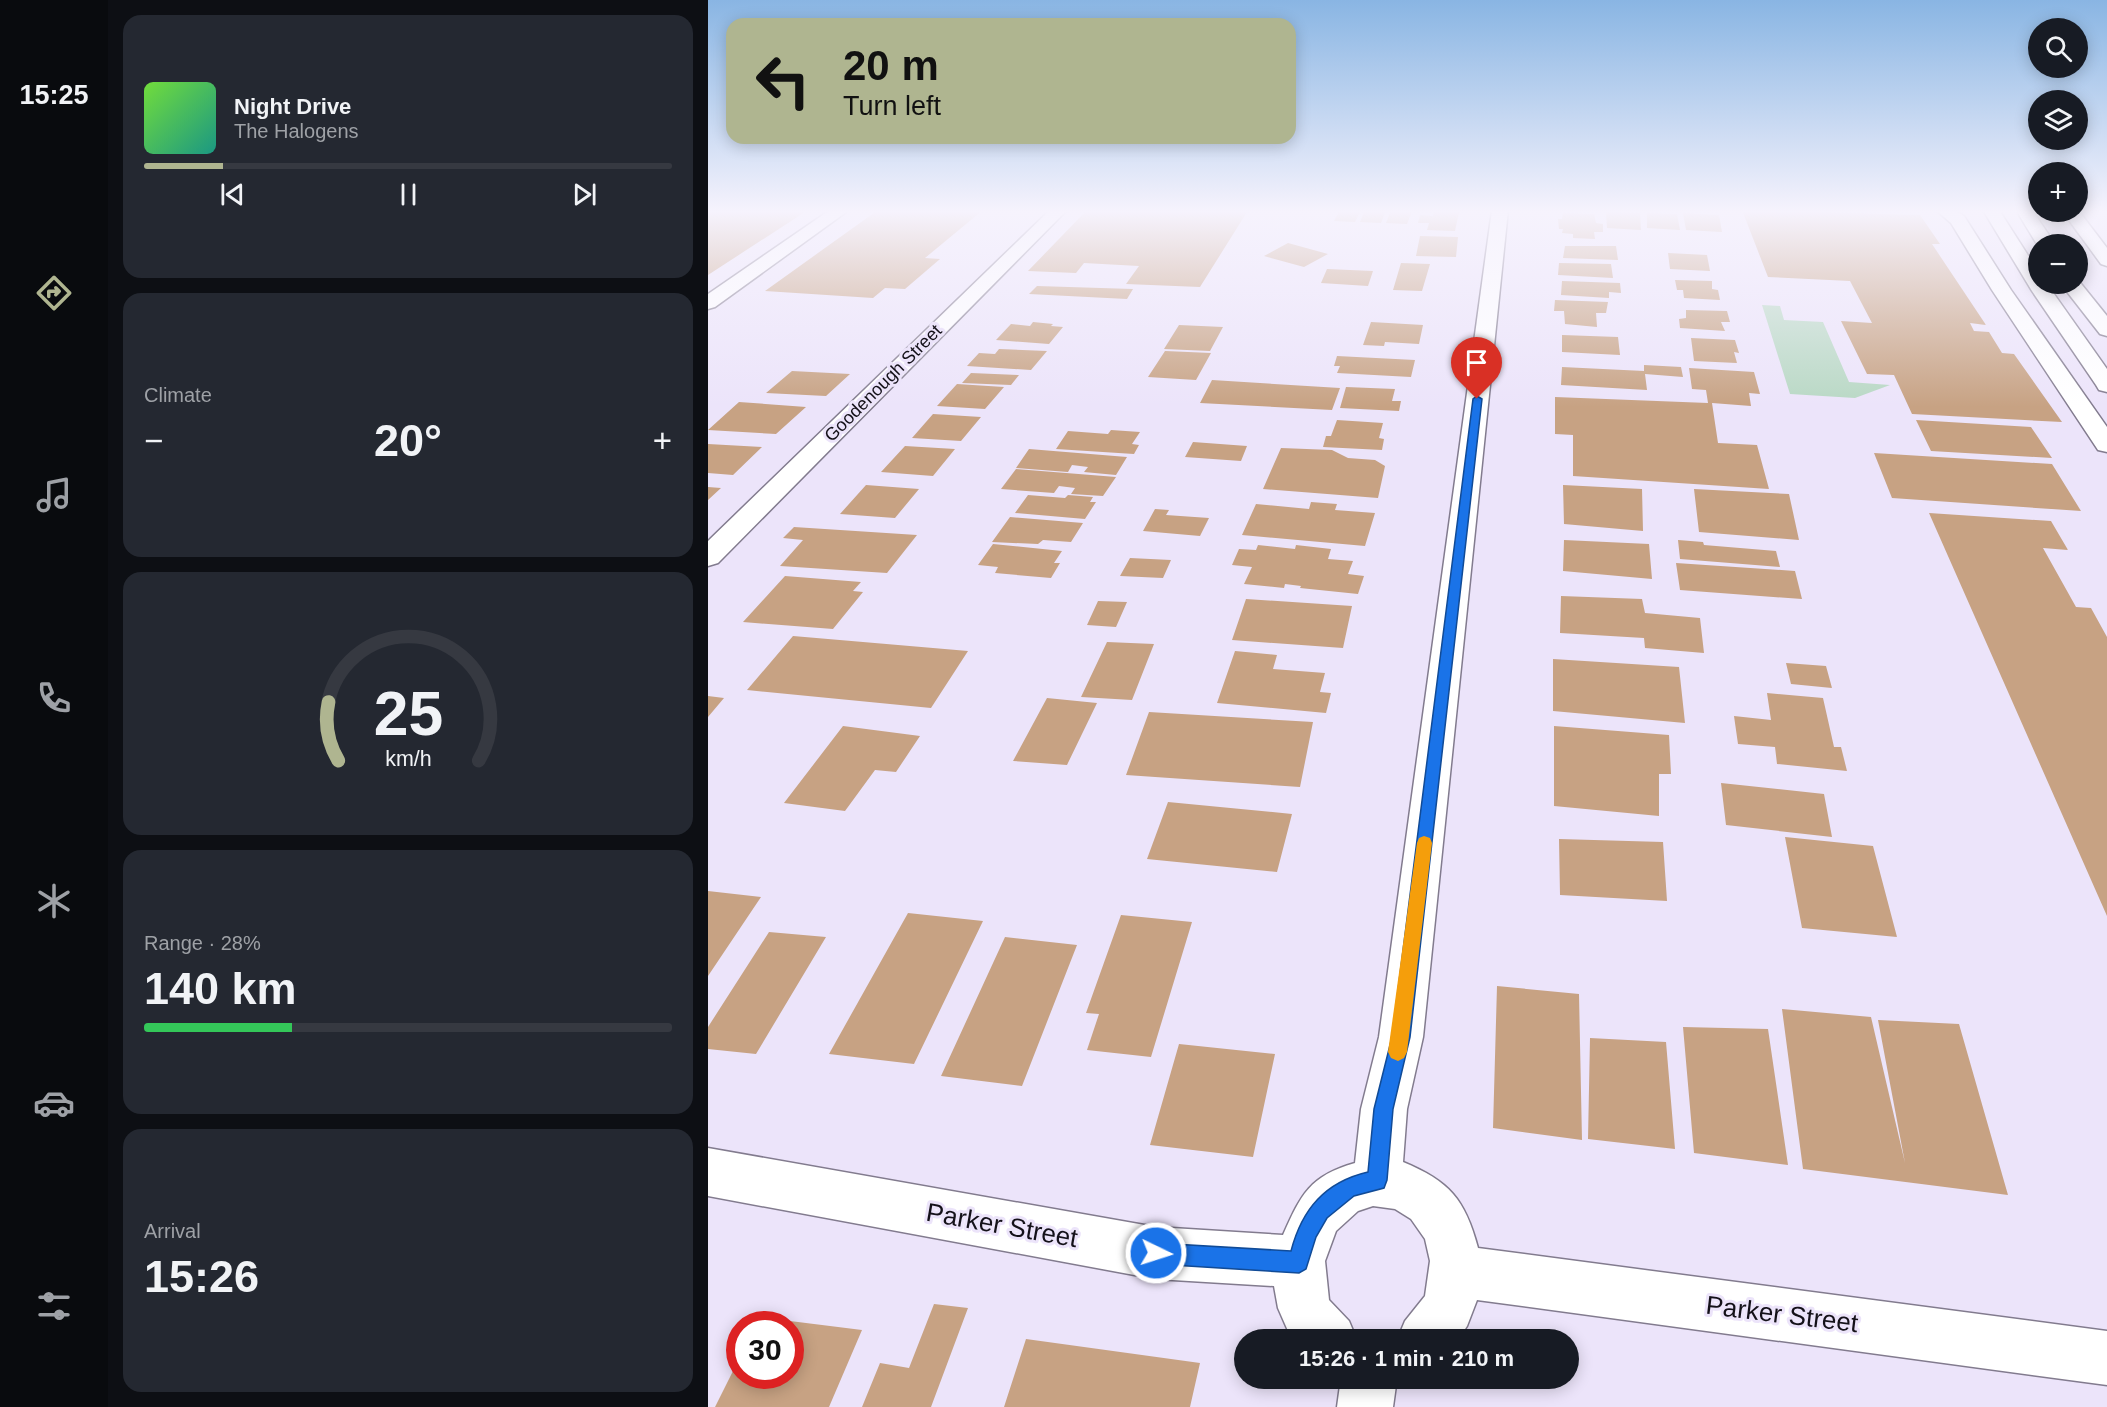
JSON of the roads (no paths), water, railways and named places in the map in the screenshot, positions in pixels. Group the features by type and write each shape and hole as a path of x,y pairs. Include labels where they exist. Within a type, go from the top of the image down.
{"main road":[{"path":"708,303 747,276"},
{"name":"Goodenough Street","path":"708,557 993,276"},
{"path":"1377,1180 1384,1109 1403,1025 1492,276"},
{"path":"1993,276 2107,445"},
{"path":"2032,276 2107,385"},
{"path":"2079,294 2107,330"},
{"name":"Parker Street","path":"708,1172 1156,1253 1299,1262"},
{"path":"1319,1329 1313,1323 1301,1294 1299,1262 1306,1234 1319,1211 1349,1186 1377,1180 1401,1184 1430,1202 1448,1227 1457,1271 1449,1304 1432,1329"},
{"name":"Parker Street","path":"1457,1271 2107,1358"},
{"path":"1365,1407 1368,1389"}]}
